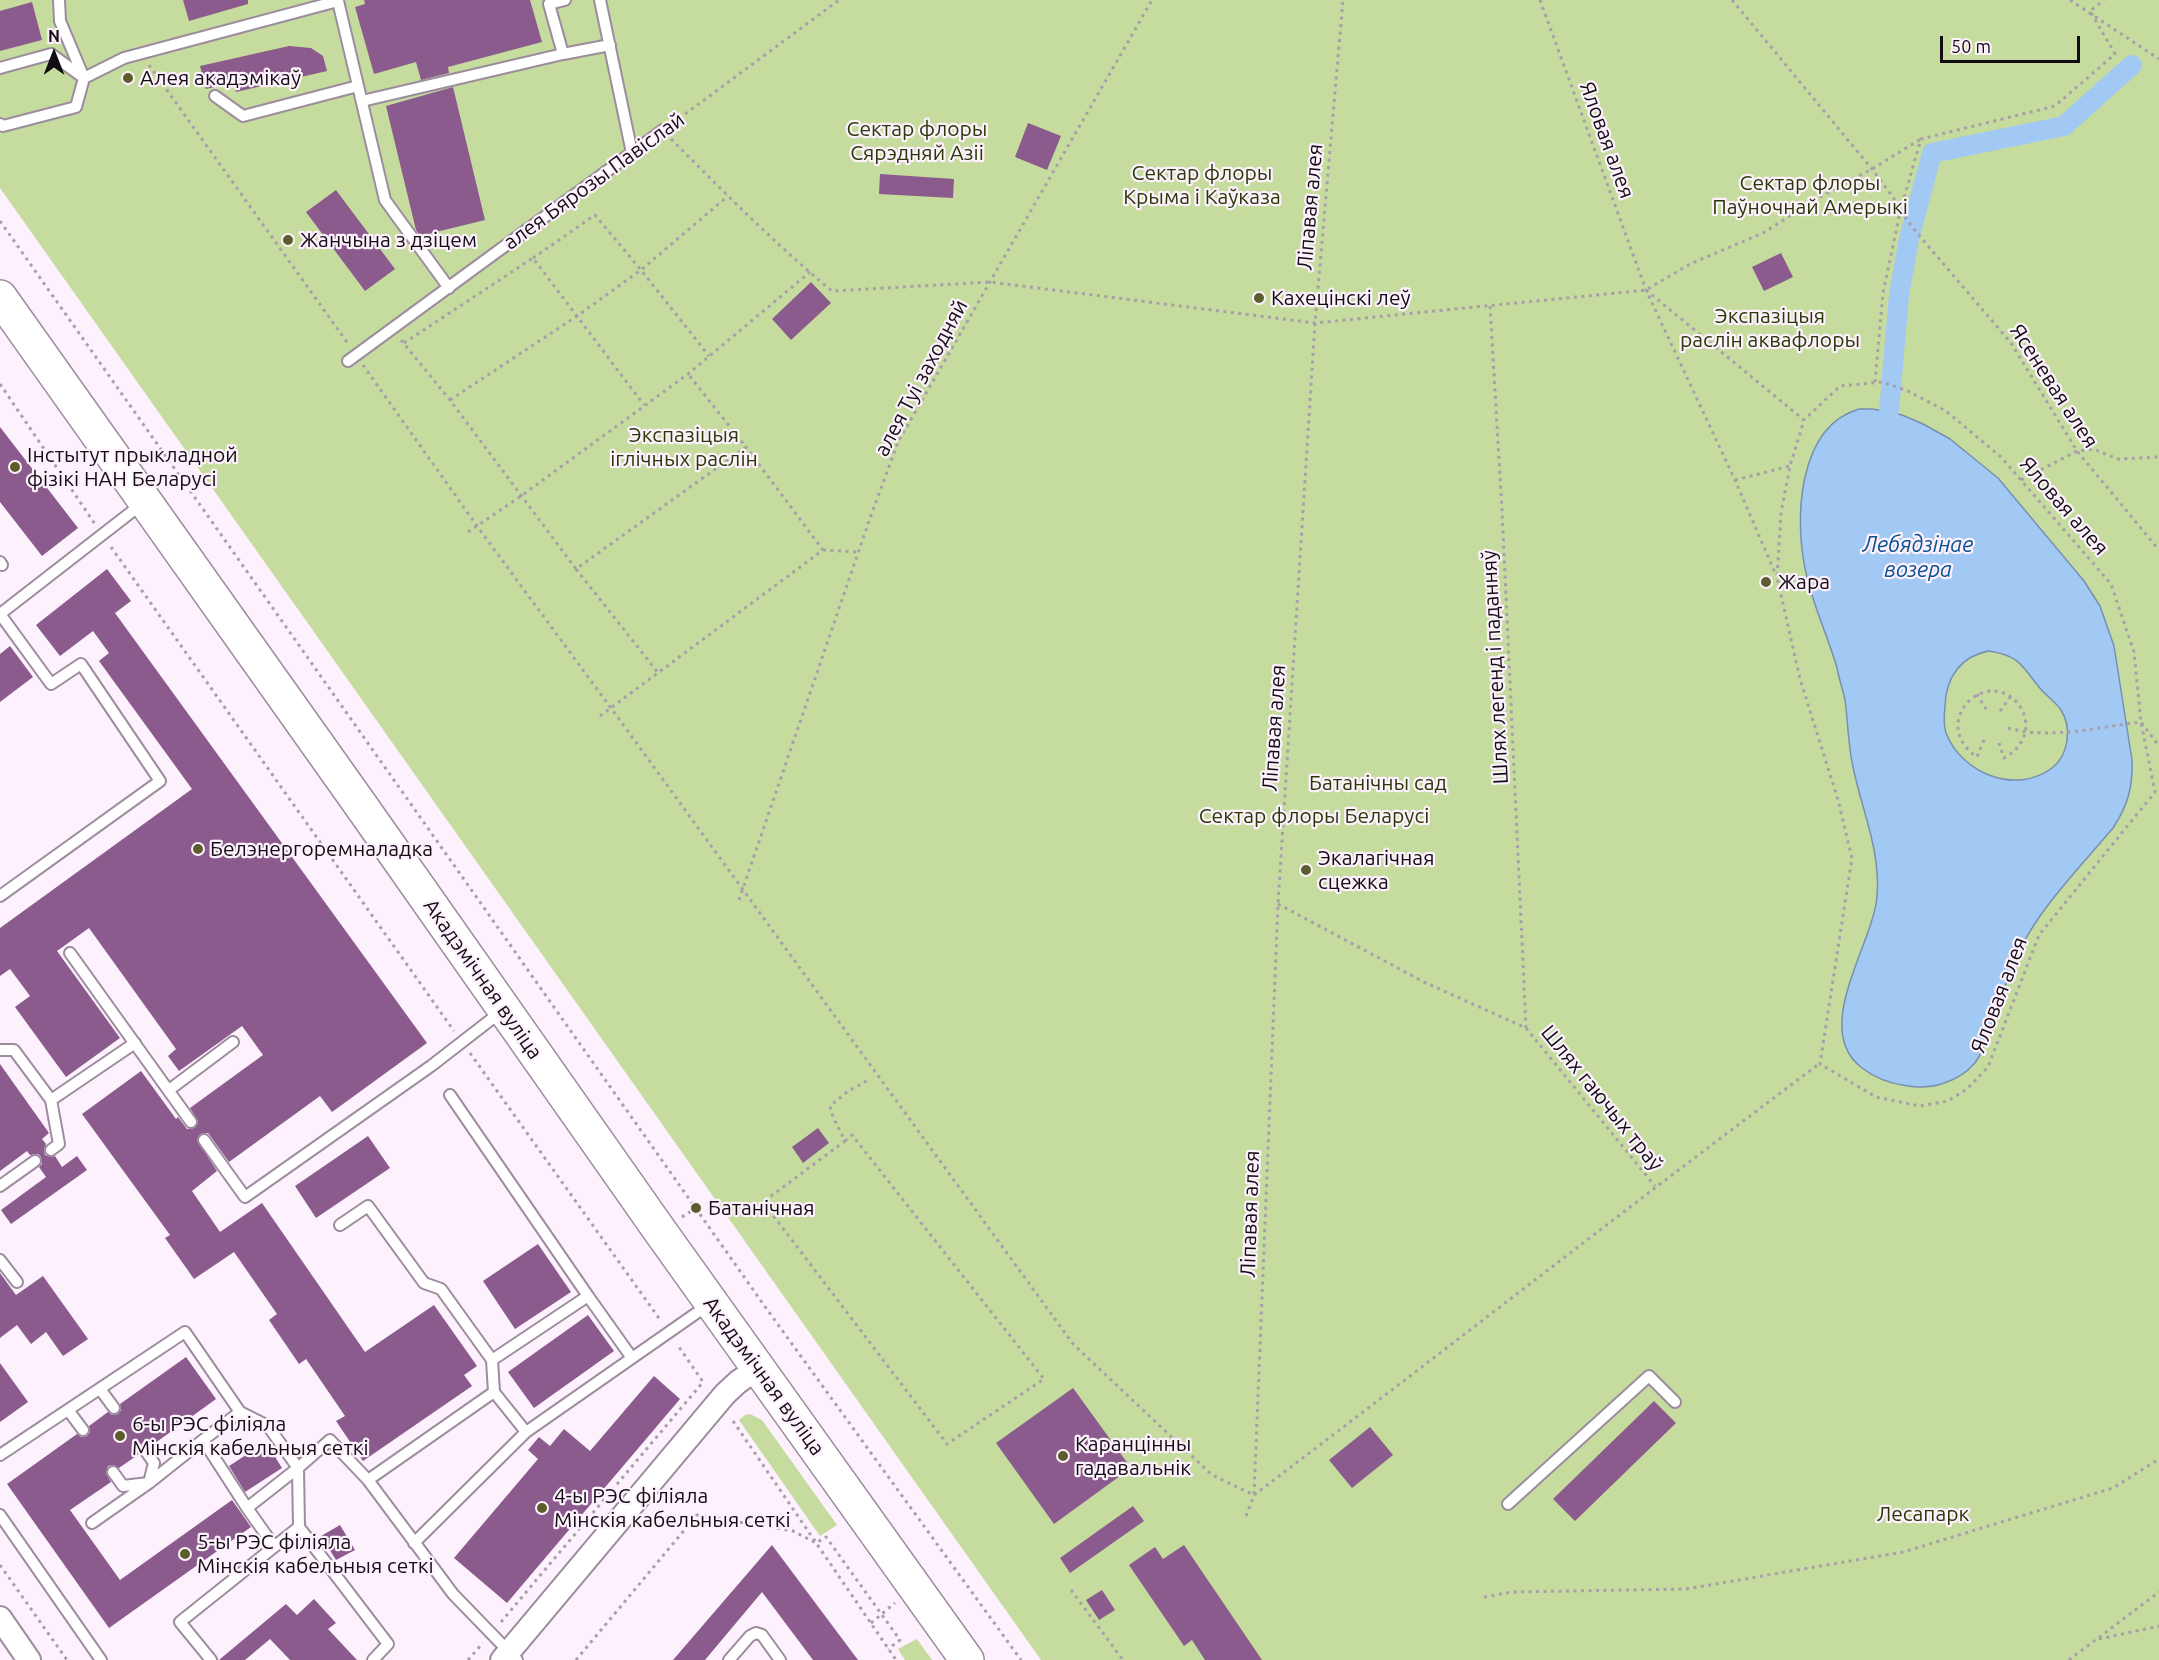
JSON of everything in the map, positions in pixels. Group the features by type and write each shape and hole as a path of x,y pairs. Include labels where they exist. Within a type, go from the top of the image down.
{"main road":[{"name":"Акадэмічная вуліца","path":"0,297 711,1303 967,1660"}],"street":[{"path":"509,1658 725,1394 758,1368"},
{"path":"0,1618 29,1660"}],"lane":[{"path":"0,124 3,126 76,107 84,78 60,21 59,0"},
{"path":"563,54 549,4 565,0"},
{"path":"600,0 632,153"},
{"path":"84,78 123,58 338,1 385,200 449,288"},
{"path":"362,101 610,45"},
{"path":"0,68 51,54 84,78"},
{"path":"215,96 243,117 358,86"},
{"name":"алея Бярозы Павіслай","path":"352,358 663,130"},
{"path":"0,896 160,781 81,664 51,684 0,614 146,501"},
{"path":"70,953 191,1122"},
{"path":"204,1140 245,1197 505,1010"},
{"path":"51,1100 135,1042"},
{"path":"169,1090 232,1042"},
{"path":"0,1050 14,1050 51,1100 58,1144 51,1150"},
{"path":"450,1095 632,1358"},
{"path":"0,1186 35,1161"},
{"path":"340,1225 368,1206 424,1284 441,1289 492,1360 494,1392 526,1432"},
{"path":"0,1260 17,1282"},
{"path":"492,1360 588,1296"},
{"path":"414,1543 526,1432 711,1303"},
{"path":"0,1455 184,1332 240,1412 268,1426 298,1468 299,1527 388,1644 373,1660"},
{"path":"1508,1504 1649,1376 1675,1402"},
{"path":"100,1389 114,1408"},
{"path":"368,1480 494,1392"},
{"path":"68,1410 83,1430"},
{"path":"92,1523 240,1412"},
{"path":"203,1440 274,1546"},
{"path":"247,1508 330,1440 368,1480 453,1594 492,1633 509,1658"},
{"path":"145,1450 154,1463 148,1483"},
{"path":"113,1473 123,1486 148,1483"},
{"path":"0,1515 101,1660"},
{"path":"212,1660 180,1622 299,1527"},
{"path":"729,1660 750,1636 756,1633 762,1635 780,1660"}],"path":[{"name":"алея Бярозы Павіслай","path":"663,130 839,0"},
{"name":"алея Туі заходняй","path":"739,900 898,442 1152,0"},
{"name":"Ліпавая алея","path":"1254,1495 1278,904 1315,323 1343,0"},
{"name":"Яловая алея","path":"1540,0 1646,290 1735,480 1777,577 1800,679 1839,800 1852,858 1820,1064 1876,1097 1920,1106 1948,1101 1967,1089 1988,1067 2039,935 2155,792 2141,722 2134,652 2111,584 2001,457 1946,411 1908,390 1882,382 1840,386 1804,420 1790,466 1781,513 1777,577"},
{"path":"1732,0 1872,169 1901,208"},
{"path":"2070,0 2090,11 2159,59"},
{"path":"2090,11 2104,0"},
{"path":"663,130 728,196 832,291 990,282 1315,323 1646,290 1690,264 1763,233 1818,198 1921,139 2055,106 2115,54 2090,11"},
{"path":"141,54 352,358 611,708 1073,1344 1212,1475 1254,1495"},
{"path":"1875,382 1883,293 1901,208 1921,139"},
{"path":"450,400 577,316 641,270 728,196"},
{"name":"Ясеневая алея","path":"1901,208 1906,219 1923,240 2011,343 2077,451 2159,550"},
{"path":"404,343 595,215 709,357"},
{"path":"0,221 766,1308 1022,1660"},
{"path":"533,258 644,405"},
{"path":"468,532 688,374 810,272"},
{"path":"1646,290 1804,420"},
{"name":"Шлях легенд і паданняў","path":"1490,306 1503,522 1526,1028"},
{"path":"393,329 659,674"},
{"path":"688,374 824,550"},
{"path":"0,384 102,535 703,1382 468,1660"},
{"path":"0,396 5,392"},
{"path":"576,569 746,447"},
{"path":"2021,480 2077,451 2093,449 2118,459 2159,458"},
{"path":"1735,480 1790,466"},
{"path":"600,716 824,550 859,552"},
{"path":"1984,740 1977,757 1963,744 1958,722 1961,710 1968,701 1977,694 1994,691 2011,696 2019,704 2024,712 2026,733 2014,752 2004,758 1998,740"},
{"path":"1977,694 1986,709"},
{"path":"2000,711 2011,696"},
{"path":"2008,728 2026,733 2050,733 2141,722 2159,747"},
{"path":"1278,904 1424,982 1526,1028"},
{"name":"Шлях гаючых траў","path":"1526,1028 1656,1186"},
{"path":"1245,1516 1254,1495 1656,1186 1820,1064"},
{"path":"845,1141 830,1106 867,1080"},
{"path":"852,1135 1044,1379 947,1444 763,1202 845,1141 852,1135"},
{"path":"733,1420 896,1660"},
{"path":"1484,1596 1512,1592 1686,1589 1903,1552 2113,1488 2159,1459"},
{"path":"576,1660 697,1515 793,1531 816,1543"},
{"path":"816,1543 826,1538 900,1640 888,1649"},
{"path":"0,1565 67,1660"},
{"path":"871,1623 915,1586"},
{"path":"1071,1590 1123,1660"},
{"path":"2069,1660 2159,1592"},
{"path":"2097,1639 2159,1626"}],"green space":[{"name":"Батанічны сад","path":"0,0 2159,0 2159,1660 1041,1660 0,188"},
{"path":"750,1414 762,1420 837,1525 820,1536 739,1420"},
{"path":"917,1639 932,1660 905,1660 898,1649"}],"water":[{"name":"Лебядзінае возера","path":"1859,409 1873,409 1902,415 1950,439 1998,478 2084,581 2100,606 2114,646 2132,760 2132,779 2122,811 2113,828 2063,886 2028,934 2019,951 1987,1040 1978,1058 1960,1076 1935,1086 1902,1085 1872,1075 1862,1068 1848,1052 1842,1032 1843,1010 1848,987 1873,917 1877,897 1876,863 1851,759 1844,696 1809,585 1800,528 1805,478 1812,455 1823,435 1838,419","holes":["1989,651 2014,659 2023,667 2041,690 2059,707 2067,724 2067,740 2058,762 2038,776 2022,780 2007,780 1977,769 1964,760 1954,747 1944,726 1948,686 1957,670 1963,663 1979,654"]}],"building":[{"path":"183,0 248,0 248,4 189,21"},
{"path":"364,0 530,0 542,42 448,67 449,73 421,80 416,62 374,74 355,7 365,4"},
{"path":"32,2 42,40 0,51 0,11"},
{"path":"289,46 311,48 323,56 327,71 236,92 234,82 206,89 200,66"},
{"path":"453,87 485,220 420,236 416,230 386,106"},
{"path":"1028,123 1061,136 1047,170 1015,157"},
{"path":"880,174 954,179 953,198 879,194"},
{"path":"336,190 395,269 365,291 306,212"},
{"path":"1781,253 1793,277 1764,291 1752,267"},
{"path":"811,282 831,303 791,340 772,319"},
{"name":"Інстытут прыкладной фізікі НАН Беларусі","path":"0,427 78,528 42,556 0,502"},
{"name":"Белэнергоремналадка","path":"107,569 131,601 115,613 427,1043 332,1112 320,1096 229,1162 208,1133 200,1134 197,1140 217,1171 192,1191 220,1232 262,1203 365,1352 434,1305 477,1366 464,1375 472,1386 363,1461 336,1421 345,1416 306,1359 299,1364 269,1320 277,1314 234,1252 194,1279 165,1238 170,1235 82,1114 141,1071 176,1119 178,1117 187,1129 195,1128 198,1121 190,1108 263,1055 242,1026 179,1071 168,1056 176,1049 89,928 57,951 120,1038 66,1077 15,1007 30,996 10,969 0,976 0,928 192,789 99,661 109,653 93,631 60,656 36,625"},
{"path":"10,646 33,677 0,702 0,654"},
{"path":"0,1064 49,1133 42,1139 46,1144 45,1155 55,1156 62,1167 77,1156 87,1170 11,1224 1,1210 46,1177 39,1167 42,1164 41,1157 38,1154 30,1155 27,1151 0,1171"},
{"path":"818,1128 829,1143 803,1163 792,1147"},
{"path":"368,1136 390,1168 316,1218 295,1186"},
{"path":"538,1244 571,1292 515,1329 483,1281"},
{"path":"0,1273 16,1295 43,1276 88,1339 63,1356 46,1332 31,1344 17,1325 0,1338"},
{"path":"588,1315 614,1351 534,1408 508,1372"},
{"name":"5-ы РЭС філіяла Мінскія кабельныя сеткі","path":"186,1357 216,1399 151,1446 145,1443 140,1444 139,1454 119,1468 113,1465 108,1466 106,1473 111,1482 70,1510 120,1580 232,1500 251,1527 109,1628 7,1484 77,1434 81,1437 87,1436 90,1432 89,1426 108,1412 112,1415 118,1414 121,1410 120,1404"},
{"path":"0,1363 28,1402 0,1422"},
{"name":"4-ы РЭС філіяла Мінскія кабельныя сеткі","path":"654,1376 680,1399 507,1603 454,1558 538,1459 528,1450 539,1437 550,1446 564,1429 590,1451"},
{"name":"Каранцінны гадавальнік","path":"1073,1388 1131,1468 1054,1524 996,1443"},
{"path":"1654,1401 1676,1423 1575,1521 1553,1499"},
{"path":"1370,1427 1393,1455 1352,1488 1329,1460"},
{"path":"266,1442 282,1468 245,1492 229,1466"},
{"path":"1133,1506 1144,1521 1070,1573 1060,1558"},
{"path":"340,1525 355,1550 336,1560 321,1536"},
{"path":"772,1545 858,1660 813,1660 762,1592 705,1660 673,1660"},
{"path":"1184,1545 1262,1660 1205,1660 1192,1640 1184,1646 1129,1565 1155,1547 1163,1559"},
{"path":"1102,1590 1115,1610 1099,1620 1086,1600"},
{"path":"314,1599 336,1623 328,1629 357,1660 290,1660 270,1639 245,1660 219,1660 286,1604 297,1615"}],"waterway":[{"path":"1889,411 1899,295 1909,239 1932,153 2064,126 2132,65"}],"place":[{"name":"Алея акадэмікаў","path":"128,78"},
{"name":"Жанчына з дзіцем","path":"288,240"},
{"name":"Кахецінскі леў","path":"1259,298"},
{"name":"Інстытут прыкладной фізікі НАН Беларусі","path":"15,467"},
{"name":"Жара","path":"1766,582"},
{"name":"Белэнергоремналадка","path":"198,849"},
{"name":"Экалагічная сцежка","path":"1306,870"},
{"name":"Батанічная","path":"696,1208"},
{"name":"6-ы РЭС філіяла Мінскія кабельныя сеткі","path":"120,1436"},
{"name":"Каранцінны гадавальнік","path":"1063,1456"},
{"name":"4-ы РЭС філіяла Мінскія кабельныя сеткі","path":"542,1508"},
{"name":"5-ы РЭС філіяла Мінскія кабельныя сеткі","path":"185,1554"}],"park label":[{"name":"Сектар флоры Сярэдняй Азіі","path":"917,141"},
{"name":"Сектар флоры Крыма і Каўказа","path":"1202,185"},
{"name":"Сектар флоры Паўночнай Амерыкі","path":"1810,195"},
{"name":"Экспазіцыя раслін аквафлоры","path":"1770,328"},
{"name":"Экспазіцыя іглічных раслін","path":"684,447"},
{"name":"Сектар флоры Беларусі","path":"1314,816"},
{"name":"Лесапарк","path":"1923,1514"}]}
